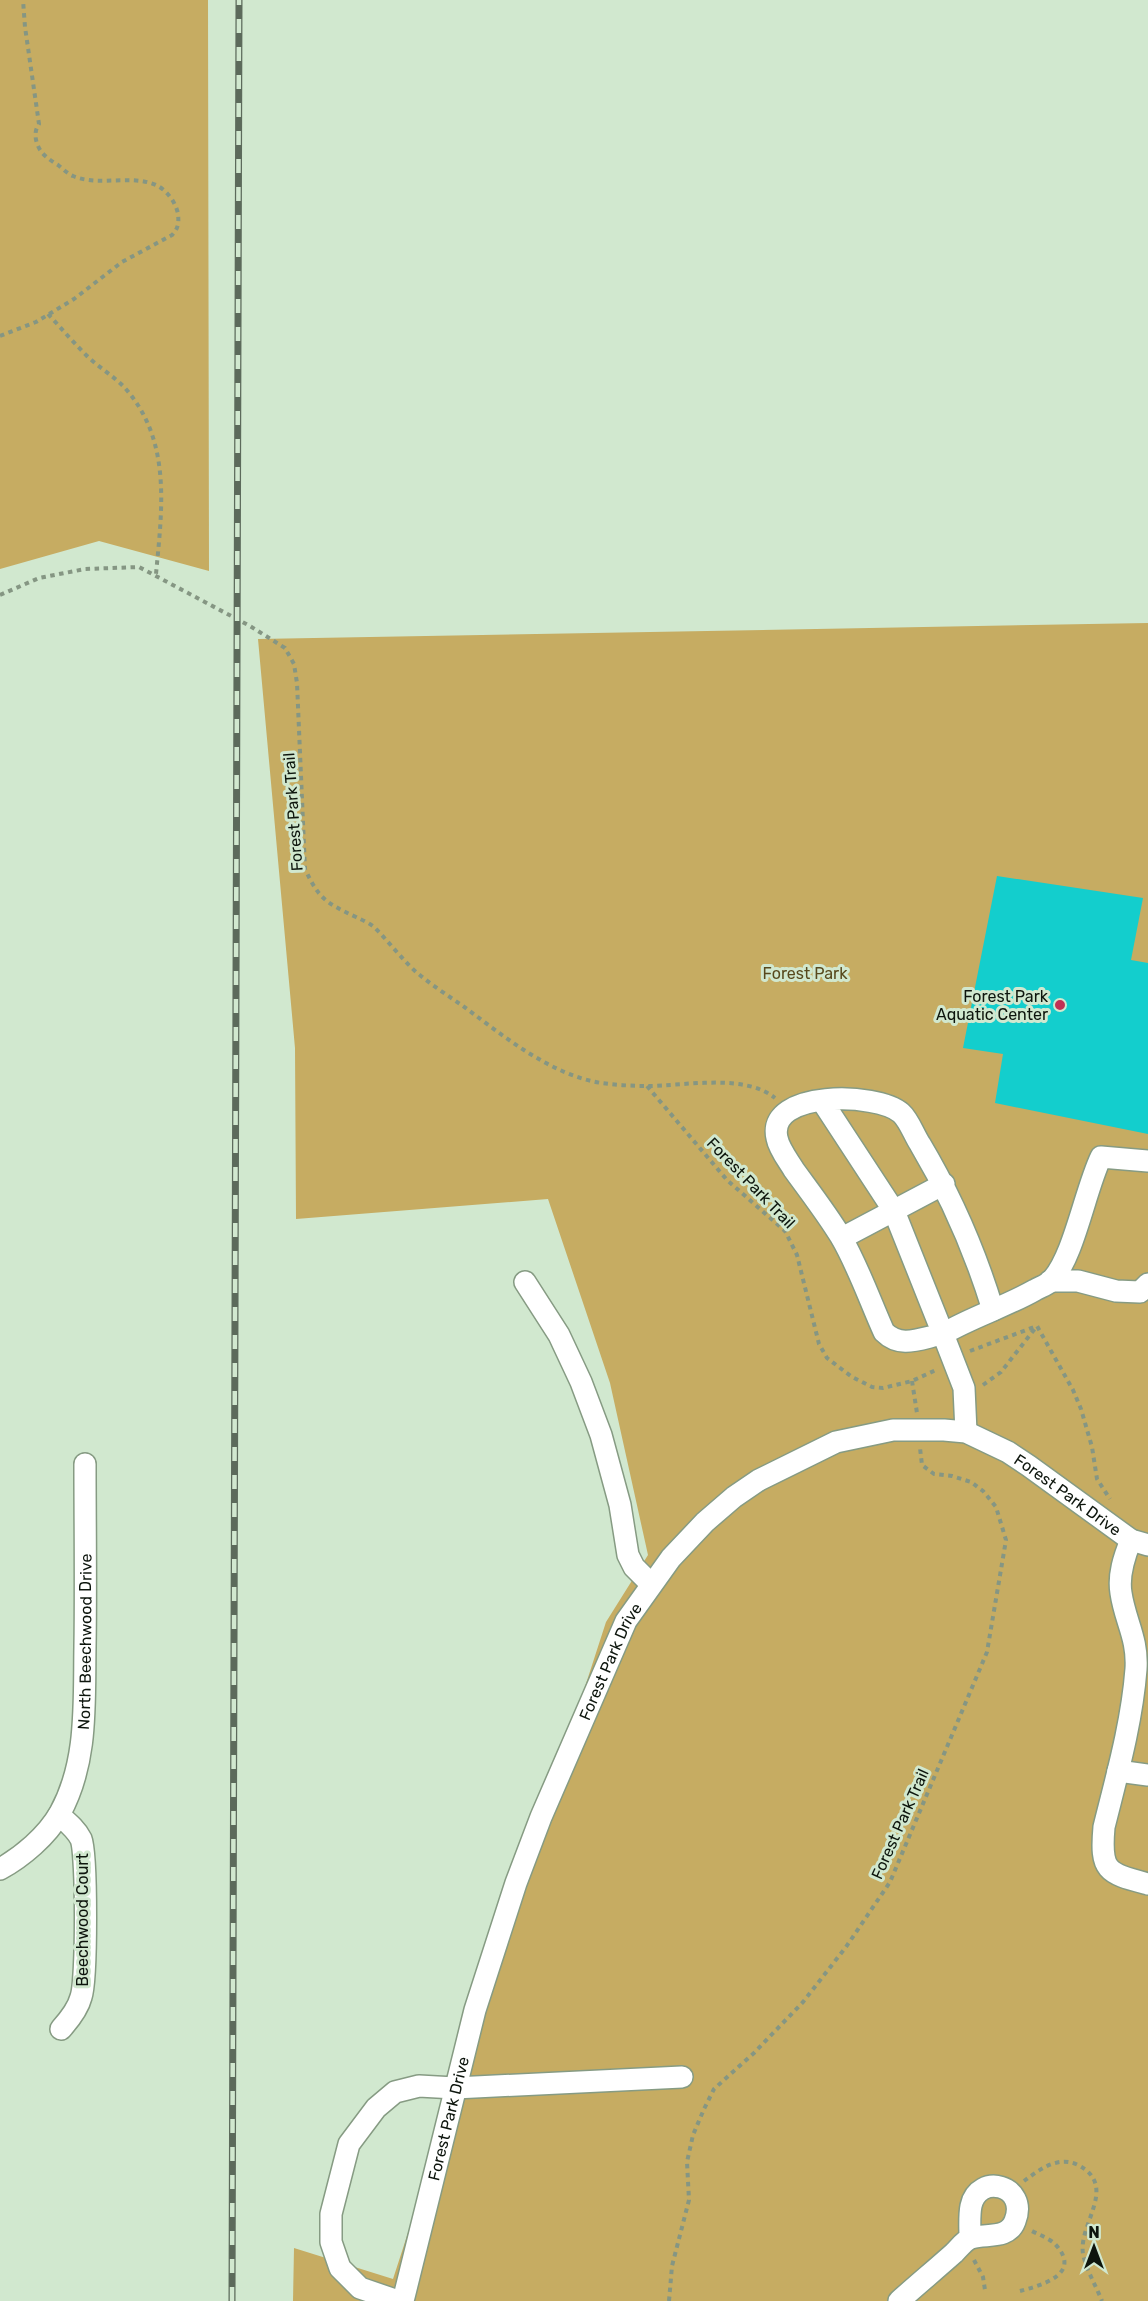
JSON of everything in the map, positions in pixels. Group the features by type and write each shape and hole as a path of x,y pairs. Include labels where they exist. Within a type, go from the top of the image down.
{"street":[{"path":"993,1310 980,1267 944,1184 901,1114 878,1102 855,1099 801,1104 788,1109 777,1125 777,1138 785,1156 842,1238 884,1332 900,1342 943,1334 964,1322 1020,1299 1050,1281 1064,1260 1101,1157 1148,1161"},
{"path":"822,1101 894,1211 964,1388 966,1432"},
{"path":"842,1238 944,1184"},
{"path":"1050,1281 1078,1281 1116,1292 1140,1292 1148,1284"},
{"path":"525,1282 559,1335 581,1382 601,1435 618,1495 628,1555 634,1567 651,1584"},
{"name":"Forest Park Drive","path":"403,2301 455,2088 489,1964 532,1839 626,1621 671,1558 705,1522 734,1497 759,1480 785,1465 836,1442 893,1430 966,1432 1029,1466 1139,1542"},
{"name":"North Beechwood Drive","path":"0,1869 22,1854 59,1815 74,1778 83,1742 86,1464"},
{"path":"1139,1542 1120,1572 1121,1595 1133,1633 1136,1668 1133,1699 1104,1827 1102,1847 1104,1861 1119,1877 1148,1884"},
{"path":"1118,1771 1148,1775"},
{"name":"Beechwood Court","path":"59,1815 75,1829 81,1839 84,1862 85,1969 81,1998 70,2019 61,2029"},
{"path":"398,2301 360,2288 340,2268 331,2242 331,2214 350,2144 376,2108 395,2092 419,2086 455,2088 681,2077"},
{"path":"899,2301 970,2238"}],"path":[{"path":"0,336 36,322 74,299 122,262 172,235 176,231 179,220 174,203 163,189 156,185 143,182 91,180 73,176 40,151 35,138 39,124 23,0"},
{"path":"48,314 87,356 124,388 146,418 158,458 163,502 156,574"},
{"name":"Forest Park Trail","path":"0,595 39,578 85,569 139,567 250,626 285,648 294,664 297,683 305,869 316,892 330,905 374,926 387,943 417,972 513,1043 560,1070 600,1083 647,1086 690,1083 731,1084 757,1088 768,1092 779,1101"},
{"name":"Forest Park Trail","path":"647,1086 727,1180 784,1231 797,1255 819,1344 827,1358 852,1377 872,1387 883,1388 912,1381 955,1362 968,1352 1037,1326"},
{"path":"964,1388 980,1387 1001,1372 1037,1326 1082,1409 1092,1447 1097,1479 1115,1506"},
{"name":"Forest Park Trail","path":"669,2301 672,2266 689,2200 687,2162 693,2135 704,2109 714,2089 754,2053 803,2002 846,1947 890,1882 987,1652 1006,1540 996,1507 984,1491 971,1482 952,1476 934,1474 922,1465 912,1381"},
{"path":"1023,2182 1049,2164 1065,2162 1080,2166 1092,2177 1096,2196 1085,2236 1083,2254 1102,2301"},
{"path":"1020,2291 1051,2282 1061,2272 1064,2258 1054,2243 1027,2228"}],"green space":[{"path":"0,0 208,0 209,571 99,541 0,569"},
{"name":"Forest Park","path":"1148,623 1148,2301 293,2301 294,2248 393,2279 606,1622 648,1555 610,1383 548,1199 296,1219 295,1048 258,639"}],"water":[{"name":"Forest Park Aquatic Center","path":"997,876 1143,898 1131,960 1148,963 1148,1134 995,1103 1003,1054 963,1048"}],"railway":[{"path":"232,2301 239,0"}],"place":[{"name":"Forest Park Aquatic Center","path":"1060,1005"}]}
